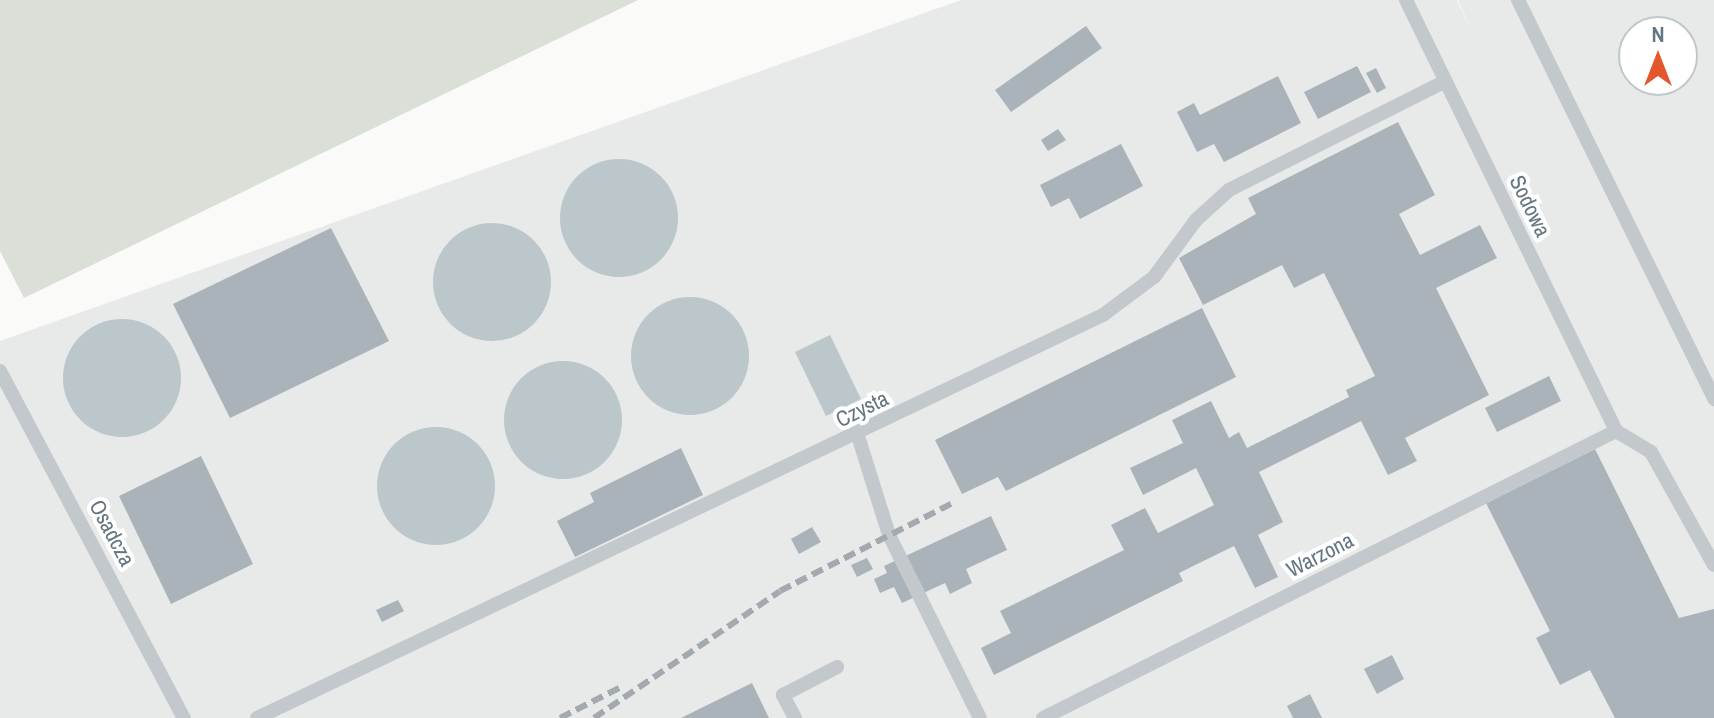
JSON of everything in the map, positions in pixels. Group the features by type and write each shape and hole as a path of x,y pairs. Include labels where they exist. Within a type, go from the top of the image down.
{"lane":[{"name":"Sodowa","path":"1406,0 1616,431"},
{"path":"1518,0 1714,399"},
{"name":"Czysta","path":"257,718 858,436 1122,303 1154,277 1196,220 1229,190 1444,82"},
{"name":"Osadcza","path":"0,371 184,718"},
{"path":"1616,431 1651,452 1714,565"},
{"name":"Warzona","path":"1043,718 1616,431"},
{"path":"858,436 889,535 980,718"},
{"path":"795,718 783,695 837,667"}],"shaded area":[{"path":"0,0 638,0 24,298 0,251"},
{"path":"961,0 1457,0 1474,36 1458,0 1714,0 1714,718 0,718 0,341"},
{"path":"619,159 642,163 661,176 674,195 678,218 674,241 661,260 642,273 619,277 596,273 577,260 564,241 560,218 564,195 577,176 596,163"},
{"path":"492,223 515,227 534,240 547,259 551,282 547,305 534,324 515,337 492,341 469,337 450,324 437,305 433,282 437,259 450,240 469,227"},
{"path":"690,297 713,301 732,314 745,333 749,356 745,379 732,398 713,411 690,415 667,411 648,398 635,379 631,356 635,333 648,314 667,301"},
{"path":"122,319 145,323 164,336 177,355 181,378 177,401 164,420 145,433 122,437 99,433 80,420 67,401 63,378 67,355 80,336 99,323"},
{"path":"830,335 861,399 826,416 795,352"},
{"path":"563,361 586,365 605,378 618,397 622,420 618,443 605,462 586,475 563,479 540,475 521,462 508,443 504,420 508,397 521,378 540,365"},
{"path":"436,427 459,431 478,444 491,463 495,486 491,509 478,528 459,541 436,545 413,541 394,528 381,509 377,486 381,463 394,444 413,431"}],"building":[{"path":"1086,26 1102,48 1011,112 995,90"},
{"path":"1357,66 1371,92 1318,119 1304,92"},
{"path":"1376,68 1386,88 1377,93 1366,73"},
{"path":"1278,76 1301,123 1224,162 1214,144 1197,152 1177,112 1194,103 1200,115"},
{"path":"1398,122 1435,195 1399,214 1420,255 1480,225 1497,258 1436,288 1489,395 1405,438 1417,461 1388,475 1361,421 1259,472 1283,522 1258,535 1278,577 1255,588 1234,546 1179,573 1183,581 994,675 981,648 1011,633 1000,611 1124,550 1111,525 1145,508 1158,533 1214,505 1196,468 1143,495 1130,468 1183,443 1172,420 1211,401 1229,438 1239,432 1247,448 1349,397 1346,390 1375,376 1324,273 1294,288 1282,265 1203,305 1179,258 1256,214 1248,198"},
{"path":"1058,129 1066,140 1048,151 1041,140"},
{"path":"1121,144 1143,186 1080,219 1069,198 1051,207 1040,185"},
{"path":"331,228 389,341 230,418 173,304"},
{"path":"1202,308 1236,377 1006,491 998,477 962,494 935,440"},
{"path":"1549,376 1561,401 1497,432 1485,408"},
{"path":"681,448 703,495 575,557 557,521 594,502 590,493"},
{"path":"1595,449 1679,618 1714,609 1714,718 1615,718 1590,670 1560,685 1536,638 1550,631 1486,503"},
{"path":"201,456 253,564 171,604 119,496"},
{"path":"991,516 1007,550 966,569 972,583 950,594 945,583 902,603 894,587 880,593 874,579 887,573 884,566"},
{"path":"812,527 821,542 799,554 791,539"},
{"path":"867,558 873,569 857,577 851,565"},
{"path":"398,600 404,611 382,622 376,610"},
{"path":"1392,655 1404,679 1377,694 1364,669"},
{"path":"752,683 769,718 681,718"},
{"path":"1310,694 1322,718 1293,718 1287,706"}],"railway":[{"path":"594,718 780,591 953,503"},
{"path":"560,718 621,687"}]}
